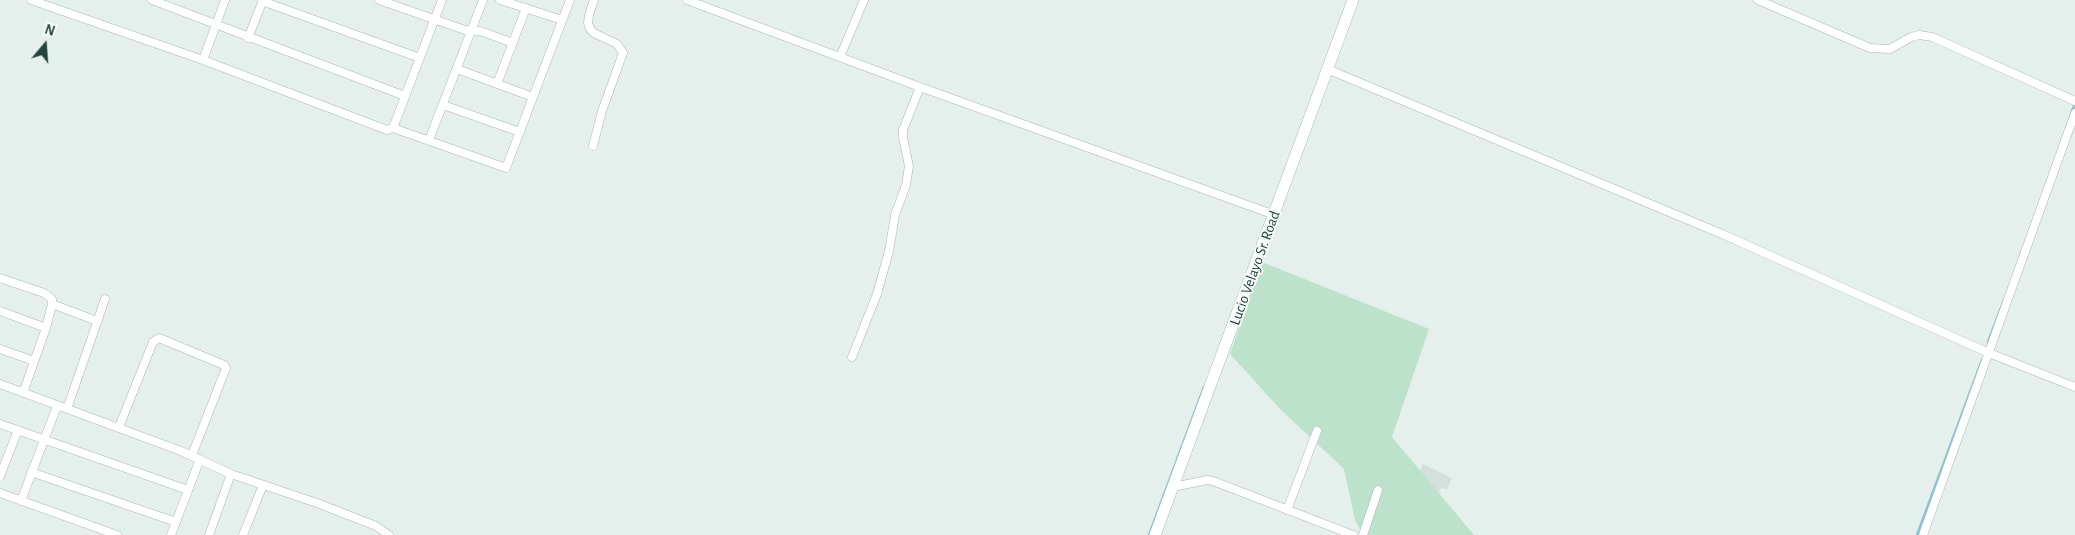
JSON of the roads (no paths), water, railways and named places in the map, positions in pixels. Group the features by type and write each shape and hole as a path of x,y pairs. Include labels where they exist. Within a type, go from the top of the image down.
{"main road":[{"name":"Lucio Velayo Sr. Road","path":"1155,535 1353,0"}],"street":[{"path":"31,0 203,60 387,130 393,128 506,168 570,0"},
{"path":"152,0 248,38 406,96"},
{"path":"203,60 225,0"},
{"path":"248,38 262,0 420,58"},
{"path":"379,0 435,20 472,31 480,31 513,43"},
{"path":"393,128 442,0"},
{"path":"429,140 484,0"},
{"path":"500,0 562,20"},
{"path":"593,146 604,105 623,52 617,44 594,33 590,29 588,23 594,0"},
{"path":"687,0 920,87 1275,215"},
{"path":"840,57 864,0"},
{"path":"1758,0 1875,49 1890,49 1911,37 1919,35 1932,37 2075,101"},
{"path":"497,84 526,8"},
{"path":"457,69 533,97"},
{"path":"1327,69 1722,234 1989,353 2075,387"},
{"path":"852,357 877,294 889,251 895,214 906,185 909,166 902,137 903,130 920,87"},
{"path":"443,105 520,132"},
{"path":"1923,535 2075,113"},
{"path":"0,278 44,293 52,299 46,328 23,393"},
{"path":"68,409 105,299"},
{"path":"52,304 97,320"},
{"path":"0,311 46,328"},
{"path":"119,427 153,342 159,338 224,365 226,368 196,457 188,490 171,535"},
{"path":"0,349 34,361"},
{"path":"0,384 119,427 196,457 231,474 376,526 389,535"},
{"path":"21,501 57,406"},
{"path":"0,424 188,490"},
{"path":"0,476 18,430"},
{"path":"1287,510 1317,431"},
{"path":"31,472 176,522"},
{"path":"209,535 231,474"},
{"path":"1173,487 1207,480 1213,481 1353,535"},
{"path":"243,535 263,484"},
{"path":"1363,535 1378,490"},
{"path":"0,493 117,535"}],"waterway":[{"path":"2071,114 2074,106"},
{"path":"1988,342 2004,300"},
{"path":"1917,535 1982,360"},
{"path":"1149,535 1204,387"}]}
